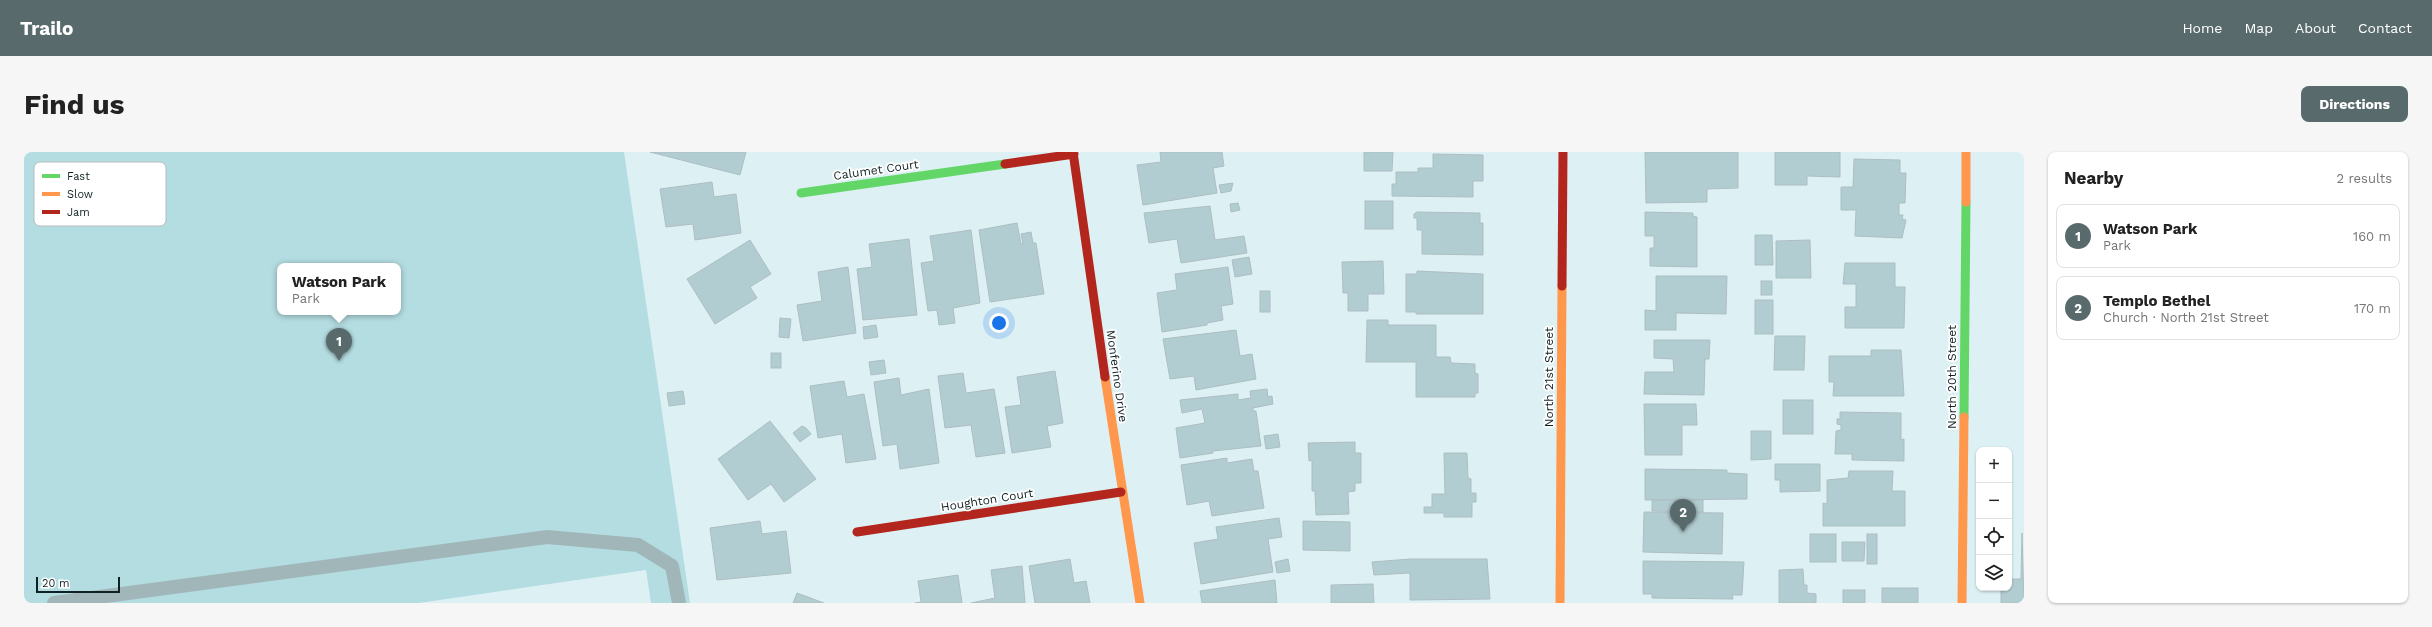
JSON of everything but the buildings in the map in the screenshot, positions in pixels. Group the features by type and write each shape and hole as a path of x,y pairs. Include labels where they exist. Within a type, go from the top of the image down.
{"street":[{"name":"North 21st Street","path":"1560,603 1563,152"},
{"name":"North 20th Street","path":"1962,603 1966,152"},
{"name":"Calumet Court","path":"801,193 1073,153"},
{"name":"Monferino Drive","path":"1073,153 1120,492 1140,603"},
{"name":"Houghton Court","path":"857,532 1120,492"}],"lane":[{"path":"54,603 547,537 638,545 672,566 679,603"}],"shaded area":[{"path":"24,152 624,152 690,603 651,603 646,570 419,603 24,603"}],"traffic: fast":[{"path":"801,193 1005,164"},
{"path":"1964,417 1966,202"}],"traffic: slow":[{"path":"1966,152 1966,202"},
{"path":"1560,603 1562,286"},
{"path":"1105,377 1140,603"},
{"path":"1962,603 1964,417"}],"traffic: jam":[{"path":"1073,152 1105,377"},
{"path":"1562,286 1563,152"},
{"path":"1005,164 1074,154"},
{"path":"857,532 1121,492"}],"place":[{"name":"Watson Park","path":"339,361"},
{"name":"Templo Bethel","path":"1683,532"}]}
